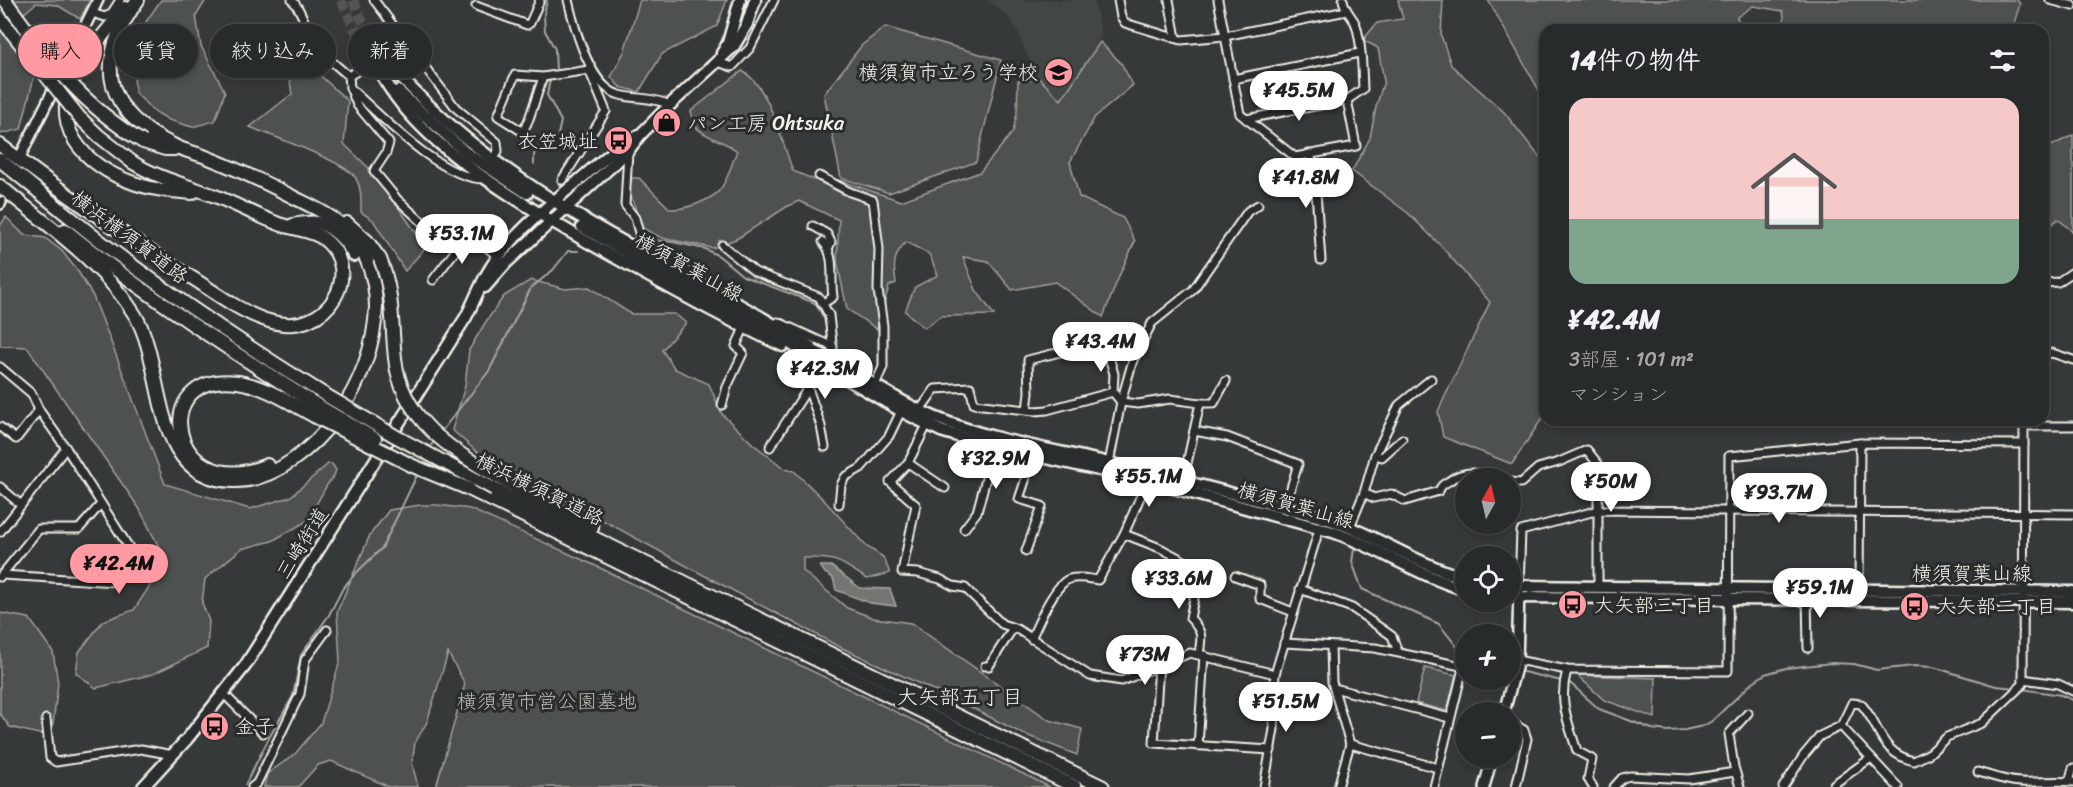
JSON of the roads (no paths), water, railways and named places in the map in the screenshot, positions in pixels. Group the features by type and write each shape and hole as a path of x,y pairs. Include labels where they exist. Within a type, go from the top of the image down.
{"highway":[{"path":"5,0 53,66 74,89 107,118 143,142 165,149 185,150"},
{"path":"130,0 74,79 67,100 66,114 69,129 80,149 88,157 120,178 151,188 217,197"},
{"path":"138,0 123,22 110,64 114,90 123,107 138,123 159,137 335,215 367,241 380,259 391,293 397,369 408,400 422,422 437,438 496,483"},
{"path":"0,18 79,117 132,162 146,171 217,197 282,225 312,233 321,238 332,247 339,264 340,284 330,305 318,317 299,324 285,325 264,320 221,296 108,223 0,145"},
{"name":"横浜横須賀道路","path":"0,160 98,239 245,345 320,406 395,436 496,483 721,600 1098,784"},
{"name":"横浜横須賀道路","path":"0,177 115,269 212,337 413,466 469,489 1075,787"},
{"path":"0,186 83,256 111,283 128,304 147,341 164,421 171,440 180,454 206,475 237,481 264,475 283,465 302,452 322,433 338,415 357,381 366,360 374,328 376,300 374,284 370,269 360,249 340,224 279,189"},
{"path":"282,225 315,222 322,224 332,229 347,244 360,264 367,291 368,315 360,353 349,381 331,411 307,437 283,456 256,469 233,472 210,467 191,454 180,434 179,420 186,401 199,389 218,382 238,382 320,406"}],"main road":[{"name":"三崎街道","path":"718,62 728,43 740,0"},
{"name":"三崎街道","path":"502,260 551,221 628,151 640,135 670,105 734,46 747,24 755,0"},
{"path":"419,110 394,71 446,123 494,160 566,207 823,359"},
{"path":"527,193 465,152 384,79 394,95 422,127 459,161 540,214 744,328 823,359"},
{"name":"三崎街道","path":"148,785 245,666 472,304 525,227 622,144 640,135"},
{"name":"横須賀葉山線","path":"582,227 658,271 823,359 929,421 967,430 996,442 1149,477 1320,523 1350,527 1418,561 1455,574"},
{"name":"横須賀葉山線","path":"823,359 834,362 875,385 903,407 920,410 929,421"},
{"name":"横須賀葉山線","path":"1030,450 1109,463 1149,477 1183,482 1276,506 1320,523 1426,576 1455,586"},
{"name":"横須賀葉山線","path":"1521,586 1729,594"},
{"name":"横須賀葉山線","path":"1521,598 1729,594 2023,596 2073,592"},
{"name":"横須賀葉山線","path":"2023,596 2073,602"}],"street":[{"path":"21,155 98,0"},
{"path":"92,13 105,17 111,14 120,0"},
{"path":"292,0 299,8 312,38 334,64 348,75"},
{"path":"374,0 393,24"},
{"path":"476,6 527,25 540,0"},
{"path":"562,180 606,111 578,37 568,0"},
{"path":"718,62 732,67 750,48 774,0"},
{"path":"1118,0 1121,17 1125,23 1181,40 1225,36 1346,11"},
{"path":"1169,0 1176,38"},
{"path":"1218,0 1240,114 1294,157 1356,146 1347,100"},
{"path":"1246,119 1347,100 1363,88 1356,23 1346,11 1343,0"},
{"path":"2050,0 2073,6"},
{"path":"1233,79 1360,53"},
{"path":"543,76 523,132 498,116 515,75 543,76 590,68"},
{"path":"590,68 608,90 618,95 650,98 670,105"},
{"path":"432,76 456,108 497,142 498,151 494,160"},
{"path":"349,78 350,88 357,105 389,143 386,153 374,171 397,200 421,221 469,233 502,260"},
{"path":"350,88 423,152 467,178 487,179"},
{"path":"628,151 625,205 635,218 642,244 775,321 833,347"},
{"path":"1310,154 1314,165 1322,260"},
{"path":"819,176 850,192 873,200 879,249 878,290 883,326 883,367 875,385"},
{"path":"1109,463 1121,402 1133,360 1152,323 1193,290 1248,211 1258,205"},
{"path":"813,226 830,237 831,242 826,245 831,258 833,297 822,304"},
{"path":"434,280 469,233"},
{"path":"722,245 755,272 819,297 829,315 834,362"},
{"path":"2049,281 2058,282 2073,272"},
{"path":"722,405 727,387 743,353 736,346 744,328"},
{"path":"1027,410 1028,360 1072,349"},
{"path":"1087,350 1109,357 1114,374 1113,392 1121,402 1138,404 1170,399 1214,403 1226,381"},
{"path":"2049,354 2073,360"},
{"path":"770,447 808,388 823,359"},
{"path":"0,367 32,394 39,410 66,448 135,557 117,582 1,576"},
{"path":"1350,527 1364,493 1375,455 1399,405 1431,379"},
{"path":"920,410 935,389 970,387 974,404 1027,410 1047,410 1113,392"},
{"path":"808,388 821,426 825,447"},
{"path":"1183,482 1200,403"},
{"path":"839,504 841,485 845,477 861,468 889,436 903,407"},
{"path":"0,427 16,439 39,410"},
{"path":"929,421 908,463 890,482 916,505 902,573 918,573 939,579 952,586 965,588 1002,624 1013,628 1090,676 1122,681 1190,653 1275,674"},
{"path":"2049,425 2073,426"},
{"path":"1783,787 1820,736 1841,726 1852,703 1861,704 1867,710 1885,744 1894,753 1914,761 1930,753 1947,737 1982,723 2023,681 2024,426"},
{"path":"1194,431 1227,437 1298,464 1290,491 1276,506"},
{"path":"1375,455 1382,457 1402,439"},
{"path":"964,529 977,512 996,442"},
{"path":"1521,663 1566,673 1728,671 1729,456 1860,443 2024,444"},
{"path":"1859,595 1860,443"},
{"path":"0,532 66,448"},
{"path":"1026,551 1042,506 1019,499 1025,481 1030,450"},
{"path":"1521,483 1538,468 1587,450 1598,464 1598,588"},
{"path":"908,463 945,488"},
{"path":"1364,493 1374,498 1391,494 1405,501 1439,491 1440,486 1455,476"},
{"path":"1030,639 1055,592 1064,582 1079,578 1098,580 1124,534 1149,477"},
{"path":"0,487 21,505"},
{"path":"1,576 39,529 79,529 101,504"},
{"path":"1519,546 1521,531 1599,510 2073,514"},
{"path":"1264,787 1274,729 1275,674 1320,523"},
{"path":"1124,534 1160,548 1200,569 1190,618 1199,627 1202,639 1198,746"},
{"path":"1235,576 1260,585 1260,599 1293,612"},
{"path":"1300,589 1352,608 1392,636 1398,652"},
{"path":"1807,595 1808,648"},
{"path":"985,666 989,666 1013,628"},
{"path":"252,787 257,783 300,694 305,660 327,630"},
{"path":"1284,643 1375,648 1455,666"},
{"path":"1331,646 1332,682 1350,744 1338,787"},
{"path":"1159,664 1154,743 1271,750"},
{"path":"1566,673 1562,701 1576,751 1592,759 1588,779 1593,787"},
{"path":"2023,681 2058,684 2073,691"},
{"path":"1334,688 1450,718"},
{"path":"1434,787 1458,690"},
{"path":"224,694 263,734"},
{"path":"1740,787 1735,772 1729,734 1748,713"},
{"path":"46,719 50,759 56,762 141,748 173,755"},
{"path":"1841,726 1898,787"},
{"path":"1521,728 1527,739 1521,765"},
{"path":"1350,744 1438,768"},
{"path":"1833,787 1871,758"},
{"path":"1484,787 1489,768"},
{"path":"1516,787 1520,768"},
{"path":"1978,772 2002,780 2020,782 2055,780 2071,782 2073,768"},
{"path":"1614,787 1622,778 1630,776 1689,783 1735,772"}],"waterway":[{"path":"547,0 544,14 545,31 555,49 556,72"},
{"path":"534,164 534,154 557,139 561,121 547,95 550,79"},
{"path":"644,239 705,249 719,256 743,276 815,303 824,318 828,337"},
{"path":"568,251 578,251"},
{"path":"440,433 489,371 531,288 553,270 568,251"},
{"path":"428,450 435,440"},
{"path":"245,785 293,696 301,655 329,615 343,588 382,548 419,471"},
{"path":"1354,549 1352,562 1362,589 1439,624 1455,644"},
{"path":"1521,671 1570,683 1599,709 1652,729 1667,731 1703,726 1712,721 1752,683 1765,674 1786,668 1832,663 1854,664 1877,670 1914,666 1933,667 1996,686 2016,688"},
{"path":"2022,689 2061,695 2073,700"}],"tunnel":[{"path":"341,0 355,30 384,79"},
{"path":"353,0 364,24"},
{"path":"527,193 582,227"}],"place":[{"name":"横須賀市立ろう学校","path":"1059,72"},
{"name":"パン工房 Ohtsuka","path":"666,123"},
{"name":"衣笠城址","path":"619,141"},
{"name":"大矢部三丁目","path":"1573,605"},
{"name":"大矢部二丁目","path":"1915,606"},
{"name":"金子","path":"214,726"}],"district":[{"name":"大矢部五丁目","path":"960,697"}],"park label":[{"name":"横須賀市営公園墓地","path":"547,701"}]}
